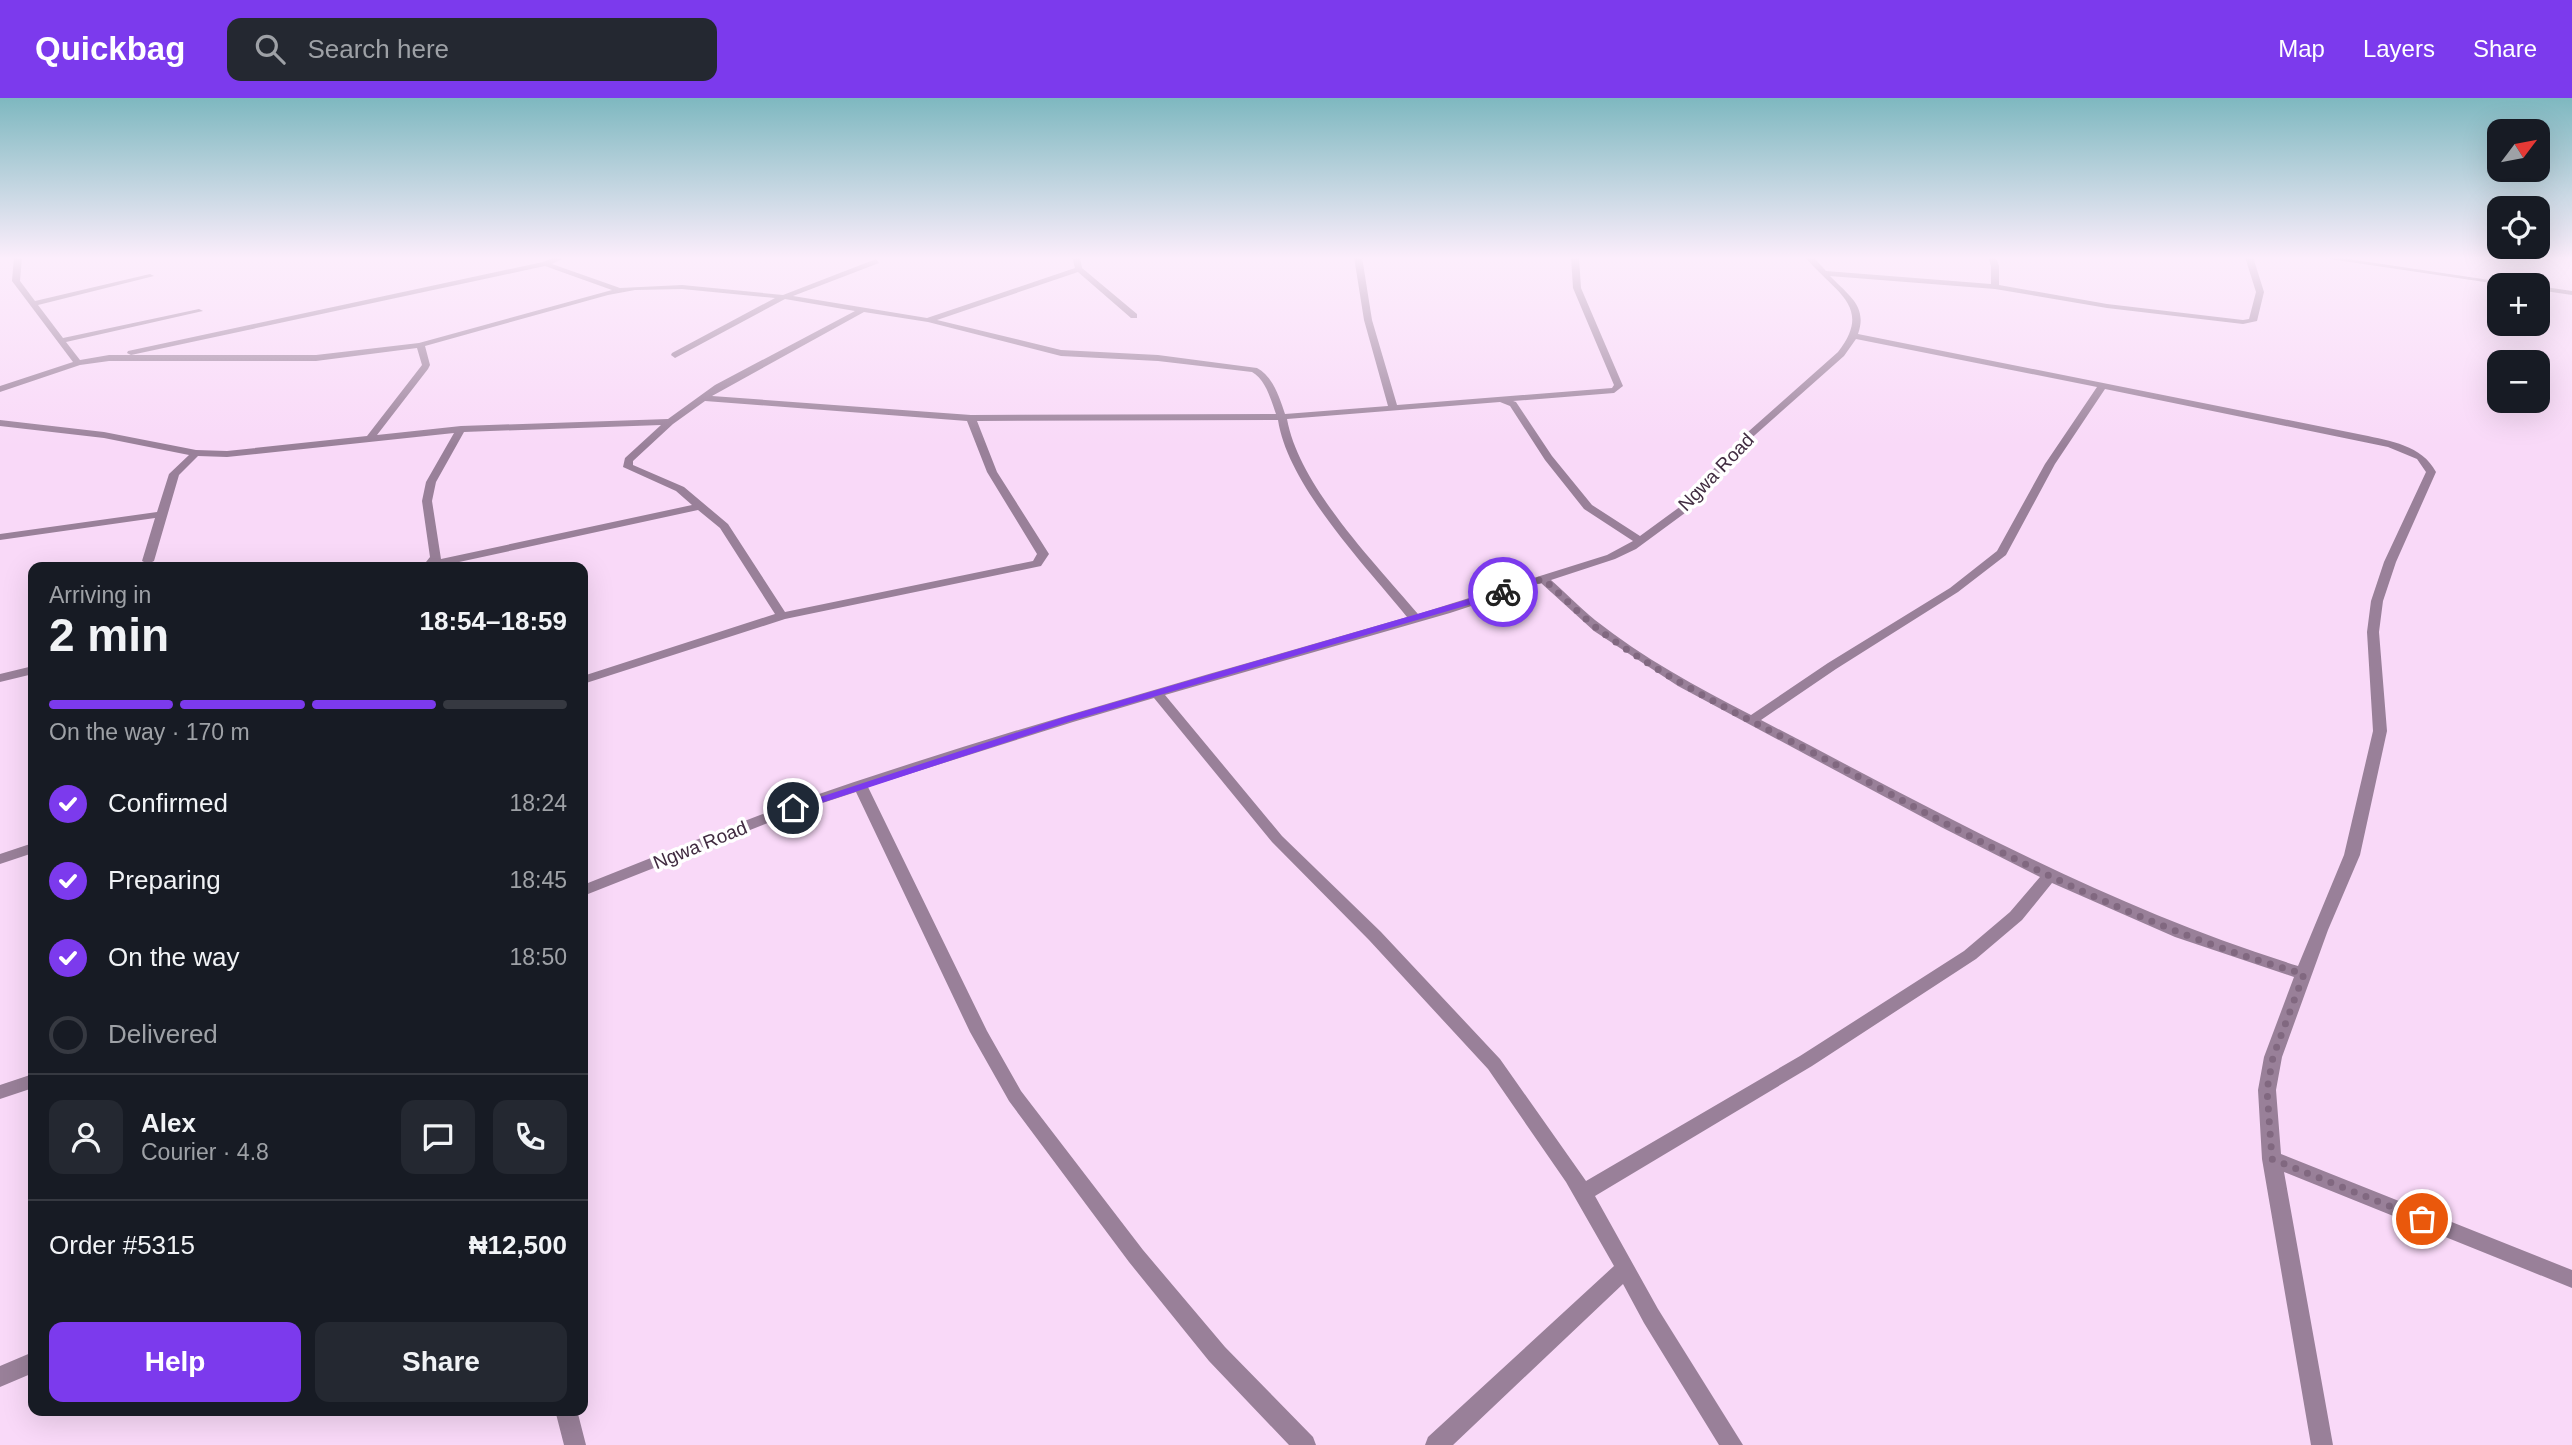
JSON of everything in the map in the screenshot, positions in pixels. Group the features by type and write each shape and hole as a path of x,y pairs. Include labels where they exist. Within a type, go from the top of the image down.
{"street":[{"path":"45,320 78,363"},
{"path":"62,341 159,320"},
{"path":"0,389 78,363 286,320"},
{"path":"109,358 304,359 420,345 511,320"},
{"path":"675,355 741,320"},
{"path":"782,616 724,526 680,489 628,467 628,460 670,422 718,387 844,320"},
{"path":"928,320 1061,353 1158,358 1244,367 1260,373 1273,393 1285,435 1306,477 1335,520 1415,619"},
{"path":"1368,320 1393,408"},
{"path":"703,398 971,418 1282,417 1614,390 1619,386 1591,320"},
{"path":"1857,320 1854,336 2386,443 2410,452 2429,466 2431,472 2390,562 2376,601 2373,632 2380,731 2352,855 2273,1057 2267,1090 2272,1159 2322,1445"},
{"path":"2231,320 2250,322 2252,320"},
{"name":"Ngwa Road","path":"588,889 793,808 860,785 1157,693 1415,619 1611,558 1640,541 1685,508 1743,441 1841,354 1854,336"},
{"path":"370,437 424,369 426,365 420,345"},
{"path":"1753,720 1954,590 2002,553 2050,464 2103,385"},
{"path":"1504,401 1513,404 1548,458 1588,507 1640,541"},
{"path":"588,678 782,616 1037,564 1043,554 1004,492 976,439 971,418"},
{"path":"0,423 104,435 196,453 257,453 370,437 461,429 670,422"},
{"path":"432,562 436,558 428,502 431,482 461,429"},
{"path":"149,561 174,474 196,453"},
{"path":"446,562 701,506"},
{"path":"0,537 163,514"},
{"path":"1543,579 1597,628 1634,653 1753,720 2049,876 2125,911 2192,937 2304,974"},
{"path":"0,678 28,671"},
{"path":"1157,693 1277,839 1375,936 1494,1064 1583,1193 1651,1316 1731,1445"},
{"path":"860,785 979,1032 1014,1096 1136,1256 1217,1354 1305,1445"},
{"path":"0,859 28,850"},
{"path":"1583,1193 1806,1061 1970,955 2016,916 2049,876"},
{"path":"0,1092 28,1084"},
{"path":"2272,1159 2572,1279"},
{"path":"1436,1445 1626,1268"},
{"path":"0,1377 28,1364"},
{"path":"568,1416 575,1445"}],"way so far":[{"path":"1503,592 1543,579 1597,628 1634,653 1722,704 1958,829 2125,911 2264,963 2304,974 2273,1057 2267,1090 2272,1159 2422,1219"}],"route":[{"path":"793,808 1068,719 1503,592"}]}
